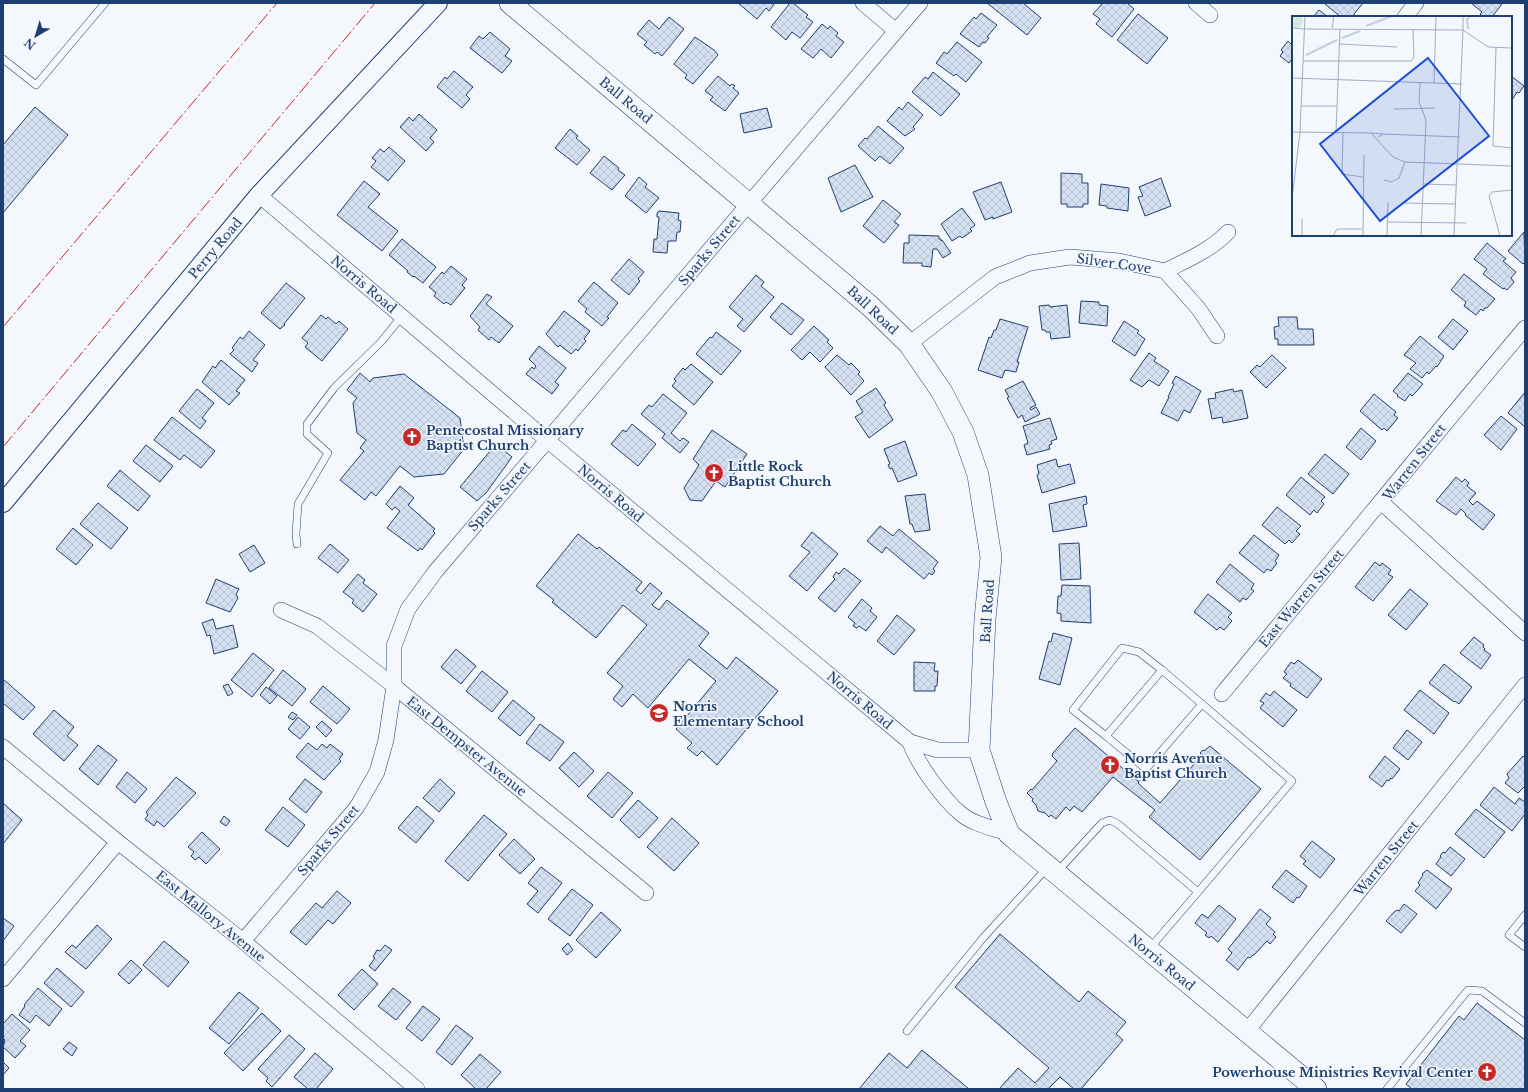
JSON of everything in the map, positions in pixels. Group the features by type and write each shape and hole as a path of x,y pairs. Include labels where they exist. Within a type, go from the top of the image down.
{"main road":[{"name":"Ball Road","path":"510,3 750,203 870,306 909,344 942,392 963,432 978,475 991,557 985,618 979,750"},
{"name":"Norris Road","path":"979,750 996,802 1009,834 1148,951 1247,1031 1306,1086"}],"street":[{"name":"Perry Road","path":"3,503 259,195 438,3"},
{"path":"863,3 896,31"},
{"name":"Sparks Street","path":"243,941 357,807 377,772 386,740 394,686 394,646 408,609 435,572 920,3"},
{"path":"1196,3 1210,15"},
{"path":"1406,16 1416,3"},
{"name":"Norris Road","path":"259,195 547,440 910,742 938,750 979,750"},
{"path":"1165,271 1198,255 1220,240 1228,232"},
{"name":"Silver Cove","path":"909,344 995,277 1030,262 1070,257 1119,261 1165,271 1198,308 1217,336"},
{"name":"Warren Street","path":"1525,328 1432,438 1381,502 1525,633"},
{"name":"East Warren Street","path":"1222,694 1381,502"},
{"name":"East Dempster Avenue","path":"281,610 317,626 394,686 646,893"},
{"name":"Warren Street","path":"1247,1031 1525,685"},
{"name":"Norris Road","path":"910,742 918,760 960,814 973,821 1009,834"},
{"name":"East Mallory Avenue","path":"3,747 118,842 243,941 417,1089"},
{"path":"3,979 118,842"}],"lane":[{"path":"3,59 36,85 105,3"},
{"path":"297,544 296,534 298,504 328,453 307,434 307,424 334,388 381,342 402,316"},
{"path":"1146,770 1073,710 1122,648 1139,652 1292,781 1148,951"},
{"path":"1106,736 1162,670"},
{"path":"1139,777 1202,704"},
{"path":"907,1031 983,938 1102,823 1110,820 1118,824 1198,892"},
{"path":"1525,915 1509,935 1525,947"},
{"path":"1387,1089 1468,990 1482,991 1525,1023"}],"building":[{"path":"738,3 775,3 769,11 766,8 757,19"},
{"path":"790,3 793,3 808,15 806,17 813,22 800,38 792,32 786,40 771,27"},
{"path":"987,3 1023,3 1041,18 1027,35"},
{"path":"1103,3 1128,3 1134,9 1112,37 1096,24 1100,19 1093,14"},
{"path":"1363,3 1354,14 1355,16 1340,16 1325,4"},
{"path":"1471,3 1502,4 1493,16 1482,16 1480,14 1482,12"},
{"path":"1319,10 1327,16 1314,16"},
{"path":"981,13 997,25 987,37 989,38 985,43 983,42 979,47 960,34 974,17 976,19"},
{"path":"1138,14 1168,38 1147,64 1117,40"},
{"path":"669,17 684,29 662,56 657,52 655,54 644,45 647,42 637,34 649,20 659,29"},
{"path":"822,24 828,29 830,26 838,33 836,36 844,42 831,58 821,49 813,58 801,49"},
{"path":"490,32 510,49 505,56 512,61 502,73 470,48 479,36 483,39"},
{"path":"695,37 714,50 718,55 693,84 685,78 687,75 674,64"},
{"path":"1288,41 1291,44 1292,42 1292,60 1289,63 1280,56 1283,52 1281,50"},
{"path":"957,42 982,62 966,82 956,74 954,76 936,63 944,52 947,54"},
{"path":"454,71 473,87 466,95 470,99 462,108 437,87 445,77 447,79"},
{"path":"933,72 960,94 941,116 912,92 925,77 928,79"},
{"path":"718,76 730,86 732,84 735,86 733,88 739,93 725,111 710,100 713,97 705,91"},
{"path":"1512,77 1524,86 1519,93 1517,92 1512,100"},
{"path":"908,102 923,115 913,127 915,129 905,136 887,121 899,107 902,110"},
{"path":"35,107 68,135 3,213 3,145"},
{"path":"767,108 772,127 744,133 740,114"},
{"path":"419,114 437,130 430,138 434,142 426,151 400,127 409,117 413,121"},
{"path":"878,126 904,148 890,164 880,156 875,161 858,146 865,138 867,139"},
{"path":"570,129 578,136 576,138 590,150 577,165 555,148"},
{"path":"389,147 405,161 388,181 371,167 376,161 372,158 380,149 384,152"},
{"path":"604,156 625,175 612,190 590,173"},
{"path":"855,165 873,197 841,212 828,178"},
{"path":"1061,173 1082,174 1082,183 1088,183 1088,204 1083,204 1083,207 1067,207 1067,204 1061,204"},
{"path":"639,177 647,184 645,187 659,198 646,213 625,196"},
{"path":"1161,178 1171,206 1145,216 1138,197 1143,196 1139,187"},
{"path":"364,181 380,194 368,207 398,231 382,251 337,215"},
{"path":"1001,182 1012,212 993,219 993,217 985,220 973,192"},
{"path":"1101,184 1129,188 1128,211 1107,208 1107,206 1099,205"},
{"path":"883,200 901,214 894,222 899,225 884,243 863,226"},
{"path":"962,208 975,225 970,229 972,231 962,238 960,236 952,241 941,224"},
{"path":"659,211 679,213 678,220 681,221 680,232 677,232 676,241 668,241 667,253 653,252 654,239 657,239 659,217 657,217 657,213"},
{"path":"1524,232 1525,262 1523,264 1508,251"},
{"path":"909,235 939,236 939,239 941,239 941,241 942,240 951,253 943,258 937,249 933,249 931,267 922,266 922,263 903,263 904,243 909,243"},
{"path":"402,239 436,267 423,283 414,276 413,277 389,255"},
{"path":"1487,243 1506,259 1503,261 1516,272 1511,278 1514,282 1507,290 1504,288 1503,289 1483,274 1487,269 1474,259"},
{"path":"629,259 644,272 638,279 640,281 629,295 611,280"},
{"path":"451,266 467,279 462,285 465,288 451,305 446,302 444,304 434,296 436,293 429,287 442,272 444,274"},
{"path":"1464,274 1495,299 1487,308 1483,311 1481,309 1476,315 1464,306 1466,302 1451,290"},
{"path":"756,275 764,282 761,286 774,297 744,332 737,326 743,319 729,307"},
{"path":"594,282 618,303 602,326 585,312 587,309 578,301"},
{"path":"286,283 305,298 284,324 285,325 280,329 261,313"},
{"path":"487,294 492,297 486,304 513,326 499,343 491,337 489,340 478,330 480,327 470,316"},
{"path":"1081,301 1099,302 1099,305 1108,306 1107,326 1079,323"},
{"path":"782,303 804,320 791,335 770,317"},
{"path":"1049,305 1050,307 1067,305 1070,337 1051,339 1050,332 1042,330 1039,306"},
{"path":"564,311 590,331 584,339 586,341 578,351 576,349 571,354 560,345 558,347 546,334"},
{"path":"321,315 326,319 328,317 336,324 339,321 348,329 322,361 305,347 308,343 302,338"},
{"path":"1278,317 1297,317 1298,329 1313,329 1314,345 1278,345 1278,339 1275,339 1274,327 1279,326"},
{"path":"1000,319 1028,327 1017,362 1019,362 1016,372 1005,370 1002,378 978,370 989,337 991,338 994,330 996,330"},
{"path":"1453,319 1468,331 1453,350 1438,337"},
{"path":"1124,321 1139,331 1137,333 1145,339 1135,356 1112,341"},
{"path":"814,326 829,340 827,342 833,348 820,362 810,352 802,360 791,350"},
{"path":"249,331 265,345 253,360 258,363 252,372 230,354 234,350 232,348 240,337 243,339"},
{"path":"716,332 741,351 721,375 696,354"},
{"path":"1420,336 1444,356 1437,367 1436,366 1429,374 1427,372 1422,378 1410,369 1416,363 1404,355"},
{"path":"539,346 566,368 555,382 559,385 552,394 526,374 532,367 534,369 536,366 529,359"},
{"path":"1149,353 1156,358 1154,361 1169,371 1159,386 1149,380 1142,387 1130,380"},
{"path":"837,355 849,365 851,363 860,372 858,374 864,381 851,395 825,367"},
{"path":"1272,355 1286,368 1266,388 1250,372 1257,365 1260,367"},
{"path":"221,360 245,380 236,391 240,393 229,405 202,382 213,366 215,368"},
{"path":"691,364 713,382 694,405 672,386 676,381 674,379 683,368 685,370"},
{"name":"Pentecostal Missionary Baptist Church","path":"360,373 370,382 373,378 404,374 460,418 464,449 444,474 414,477 400,466 376,496 371,492 365,500 340,480 364,451 360,448 366,440 357,433 353,403 357,398 347,390"},
{"path":"1408,373 1423,384 1412,396 1410,394 1405,401 1397,396 1398,395 1393,391"},
{"path":"1176,376 1201,391 1190,413 1184,410 1178,421 1161,413 1169,397 1174,384 1172,383"},
{"path":"1023,381 1036,405 1030,408 1031,410 1036,407 1040,414 1025,422 1022,415 1018,418 1007,398 1009,397 1005,390"},
{"path":"876,388 886,403 884,405 893,420 869,438 855,417 863,412 856,401"},
{"path":"197,389 214,403 202,418 206,421 200,429 179,411"},
{"path":"1233,389 1234,392 1242,390 1248,418 1223,423 1222,417 1212,419 1208,399 1216,398 1215,393"},
{"path":"1525,392 1525,425 1524,426 1508,413"},
{"path":"663,394 687,413 671,433 680,441 683,438 689,442 680,453 662,438 665,434 641,414 649,405 652,407"},
{"path":"1374,394 1396,412 1394,415 1398,418 1387,431 1384,428 1382,430 1360,411"},
{"path":"1501,416 1517,429 1501,450 1484,435"},
{"path":"172,417 215,451 201,468 184,455 180,460 154,440"},
{"path":"1050,418 1057,439 1051,441 1052,444 1049,445 1050,449 1027,455 1024,445 1028,443 1023,426"},
{"path":"632,424 656,444 638,466 611,444 623,430 626,432"},
{"path":"1361,428 1376,441 1361,460 1346,447"},
{"name":"Little Rock Baptist Church","path":"712,430 747,454 725,487 716,481 702,501 690,500 684,488 699,465 693,459"},
{"path":"905,441 917,475 898,482 892,468 890,469 888,465 890,464 884,449"},
{"path":"496,444 512,457 486,493 477,501 460,487"},
{"path":"146,445 173,466 160,482 133,461"},
{"path":"1325,454 1349,474 1333,494 1308,474"},
{"path":"1056,459 1058,467 1070,464 1075,483 1042,493 1037,475 1039,474 1037,465"},
{"path":"120,470 150,496 138,511 107,486"},
{"path":"1301,477 1325,497 1321,501 1324,504 1317,513 1314,510 1310,515 1286,495"},
{"path":"1456,477 1462,482 1465,479 1469,483 1467,486 1476,493 1469,501 1473,505 1477,501 1495,515 1483,530 1465,515 1466,514 1461,509 1456,515 1436,501"},
{"path":"400,486 414,498 408,505 435,529 433,531 435,533 422,550 420,548 418,551 387,528 400,511 395,507 392,510 386,504"},
{"path":"925,494 930,530 915,532 912,524 910,524 905,496"},
{"path":"1086,496 1087,504 1083,505 1087,526 1053,532 1049,504"},
{"path":"98,503 128,528 111,549 80,524"},
{"path":"1277,507 1301,526 1296,531 1300,534 1292,543 1289,540 1285,544 1262,525"},
{"path":"880,526 893,536 899,529 938,562 933,569 935,571 932,575 929,573 924,579 886,547 882,553 867,541"},
{"path":"73,528 93,545 76,565 56,549"},
{"path":"812,532 838,554 807,591 789,576 810,552 801,546"},
{"path":"578,534 597,549 599,547 642,582 636,590 641,594 650,583 662,593 652,605 659,610 667,600 709,633 699,646 727,669 736,657 778,691 717,765 702,751 697,756 687,748 692,743 676,729 716,681 689,659 648,708 633,694 622,707 613,699 623,686 607,673 647,625 623,605 596,638 552,602 554,600 536,586"},
{"path":"1254,535 1279,555 1275,561 1277,563 1271,571 1267,569 1264,573 1239,553"},
{"path":"1079,543 1081,579 1061,580 1059,544"},
{"path":"330,544 349,560 338,573 318,558"},
{"path":"254,545 265,563 250,572 239,554"},
{"path":"1375,562 1380,566 1382,563 1391,570 1388,574 1393,577 1373,601 1355,587"},
{"path":"1230,564 1254,584 1251,589 1254,591 1246,600 1243,598 1240,602 1216,582"},
{"path":"844,568 861,581 835,612 818,598 835,579 833,577 836,572 839,574"},
{"path":"358,574 365,580 363,583 377,594 363,612 352,603 354,600 343,592"},
{"path":"216,579 239,589 236,594 238,598 230,612 206,603"},
{"path":"1062,585 1090,586 1091,623 1061,621 1061,614 1057,613 1058,596 1061,596"},
{"path":"1410,589 1428,604 1406,630 1388,615"},
{"path":"1208,594 1232,613 1228,617 1232,621 1224,630 1220,627 1217,630 1194,612"},
{"path":"862,599 872,608 870,611 877,617 866,631 859,626 857,628 853,626 855,623 848,617"},
{"path":"897,615 915,630 894,655 877,641"},
{"path":"213,619 216,629 233,625 238,647 214,654 210,635 207,636 202,623"},
{"path":"1053,633 1072,638 1060,685 1039,679 1049,641 1051,642"},
{"path":"1474,637 1484,645 1484,650 1491,655 1481,669 1460,653"},
{"path":"456,649 476,666 461,684 441,667"},
{"path":"253,653 274,670 252,697 231,680"},
{"path":"1298,660 1322,679 1307,698 1290,686 1291,684 1283,678 1287,674 1284,672 1291,662 1294,664"},
{"path":"914,662 935,663 934,671 938,671 937,686 935,686 935,691 914,691"},
{"path":"1444,664 1472,687 1459,704 1455,701 1454,702 1429,683"},
{"path":"283,670 306,689 292,706 269,688"},
{"path":"482,671 508,692 492,712 466,691"},
{"path":"3,679 35,707 23,720 3,703"},
{"path":"228,684 233,693 228,696 223,686"},
{"path":"323,686 350,709 337,724 310,702"},
{"path":"266,687 277,696 270,704 260,695"},
{"path":"1420,690 1449,713 1434,734 1404,710"},
{"path":"1274,691 1297,710 1283,727 1260,708 1264,703 1260,701 1266,693 1270,696"},
{"path":"513,700 535,718 520,736 498,718"},
{"path":"54,710 74,727 67,736 78,745 64,761 33,734"},
{"path":"292,712 297,715 293,720 288,717"},
{"path":"298,717 310,727 300,739 288,729"},
{"path":"322,721 332,730 326,737 316,727"},
{"path":"540,724 564,742 550,761 526,743"},
{"path":"1075,728 1139,782 1138,783 1160,803 1202,755 1200,753 1210,746 1261,789 1200,860 1149,817 1155,810 1113,777 1082,812 1074,806 1070,811 1066,807 1056,819 1051,815 1049,817 1045,813 1038,811 1036,805 1032,801 1033,799 1027,793 1031,789 1032,790 1057,761 1052,756 1053,753"},
{"path":"1407,730 1422,742 1408,760 1393,748"},
{"path":"308,743 317,750 322,744 327,748 330,744 343,754 339,759 341,761 324,780 296,757"},
{"path":"98,745 117,760 98,785 79,769"},
{"path":"574,752 594,771 579,787 559,768"},
{"path":"1385,756 1400,769 1392,779 1391,778 1389,781 1387,780 1382,787 1369,777"},
{"path":"1523,756 1525,758 1525,786 1518,793 1505,783 1509,778 1507,774"},
{"path":"127,772 147,789 135,803 116,787"},
{"path":"608,772 633,793 612,818 587,796"},
{"path":"176,777 196,793 164,827 157,821 154,826 145,819 148,815 146,812"},
{"path":"305,779 322,792 306,813 289,799"},
{"path":"440,779 455,793 439,812 423,798"},
{"path":"1494,787 1515,804 1519,798 1525,802 1525,814 1512,831 1480,805"},
{"path":"638,800 658,818 639,838 620,820"},
{"path":"3,803 22,820 3,844"},
{"path":"417,806 434,821 416,843 398,828"},
{"path":"283,807 305,825 288,847 265,830"},
{"path":"1476,809 1505,832 1484,858 1455,834"},
{"path":"484,815 507,834 468,881 445,861"},
{"path":"224,816 230,821 226,826 220,822"},
{"path":"672,818 699,843 674,871 647,847"},
{"path":"202,832 220,849 206,864 199,857 195,860 191,856 194,852 188,847"},
{"path":"514,839 535,859 520,874 499,855"},
{"path":"1312,841 1335,859 1320,878 1303,864 1306,861 1300,856"},
{"path":"1450,847 1465,859 1451,876 1436,864 1443,852 1445,853"},
{"path":"541,867 562,883 538,913 527,904 538,891 528,883"},
{"path":"1286,870 1307,886 1299,898 1297,897 1293,903 1272,887"},
{"path":"1427,870 1452,889 1436,909 1415,891 1420,885 1418,883 1423,875 1422,874"},
{"path":"572,889 593,905 570,936 548,919"},
{"path":"337,891 351,903 333,924 328,920 306,945 290,932 316,903 322,908"},
{"path":"1404,904 1417,914 1401,933 1386,921 1394,912 1397,910 1399,911"},
{"path":"1219,905 1236,919 1218,942 1211,936 1209,938 1205,935 1207,933 1195,923 1202,914 1208,918"},
{"path":"1260,909 1271,918 1266,924 1275,932 1273,934 1276,937 1270,944 1267,941 1254,955 1250,958 1248,957 1238,970 1226,960 1232,953 1228,949"},
{"path":"601,912 621,930 596,958 576,940"},
{"path":"3,918 14,926 3,941"},
{"path":"97,925 112,939 86,969 65,952 72,945 76,948"},
{"path":"1000,934 1079,1002 1088,991 1126,1022 1116,1034 1123,1040 1081,1089 1074,1089 1060,1077 1048,1089 999,1089 1018,1068 1035,1083 1049,1068 955,987"},
{"path":"164,941 189,962 168,987 143,965"},
{"path":"568,943 573,950 567,955 562,949"},
{"path":"385,945 392,950 375,971 369,966 375,958 373,957 377,950 380,951"},
{"path":"131,960 142,970 129,984 118,974"},
{"path":"57,968 84,992 71,1007 44,983"},
{"path":"362,969 378,984 354,1010 338,995"},
{"path":"38,988 62,1009 49,1026 36,1015 30,1023 19,1015 25,1006 24,1005"},
{"path":"393,988 411,1002 396,1020 378,1006"},
{"path":"239,992 259,1008 229,1044 209,1028"},
{"path":"1477,1003 1525,1040 1525,1089 1412,1089 1406,1084 1459,1016 1464,1020"},
{"path":"423,1006 440,1019 422,1041 406,1028"},
{"path":"262,1013 281,1031 243,1071 224,1053"},
{"path":"12,1014 30,1030 20,1041 26,1046 15,1058 3,1047 5,1040 3,1038 3,1024"},
{"path":"456,1025 473,1038 452,1065 436,1052"},
{"path":"289,1035 305,1049 272,1087 266,1081 268,1078 258,1069"},
{"path":"69,1042 77,1048 72,1056 63,1049"},
{"path":"922,1050 969,1089 859,1089 889,1053 907,1068"},
{"path":"315,1053 333,1069 316,1089 308,1089 294,1077"},
{"path":"480,1054 501,1072 486,1089 476,1089 461,1075"},
{"path":"3,1062 9,1068 3,1075"}],"power":[{"path":"3,327 277,3"},
{"path":"3,447 375,3"}],"place":[{"name":"Pentecostal Missionary Baptist Church","path":"412,437"},
{"name":"Little Rock Baptist Church","path":"714,473"},
{"name":"Norris Elementary School","path":"659,713"},
{"name":"Norris Avenue Baptist Church","path":"1110,765"},
{"name":"Powerhouse Ministries Revival Center","path":"1487,1072"}]}
